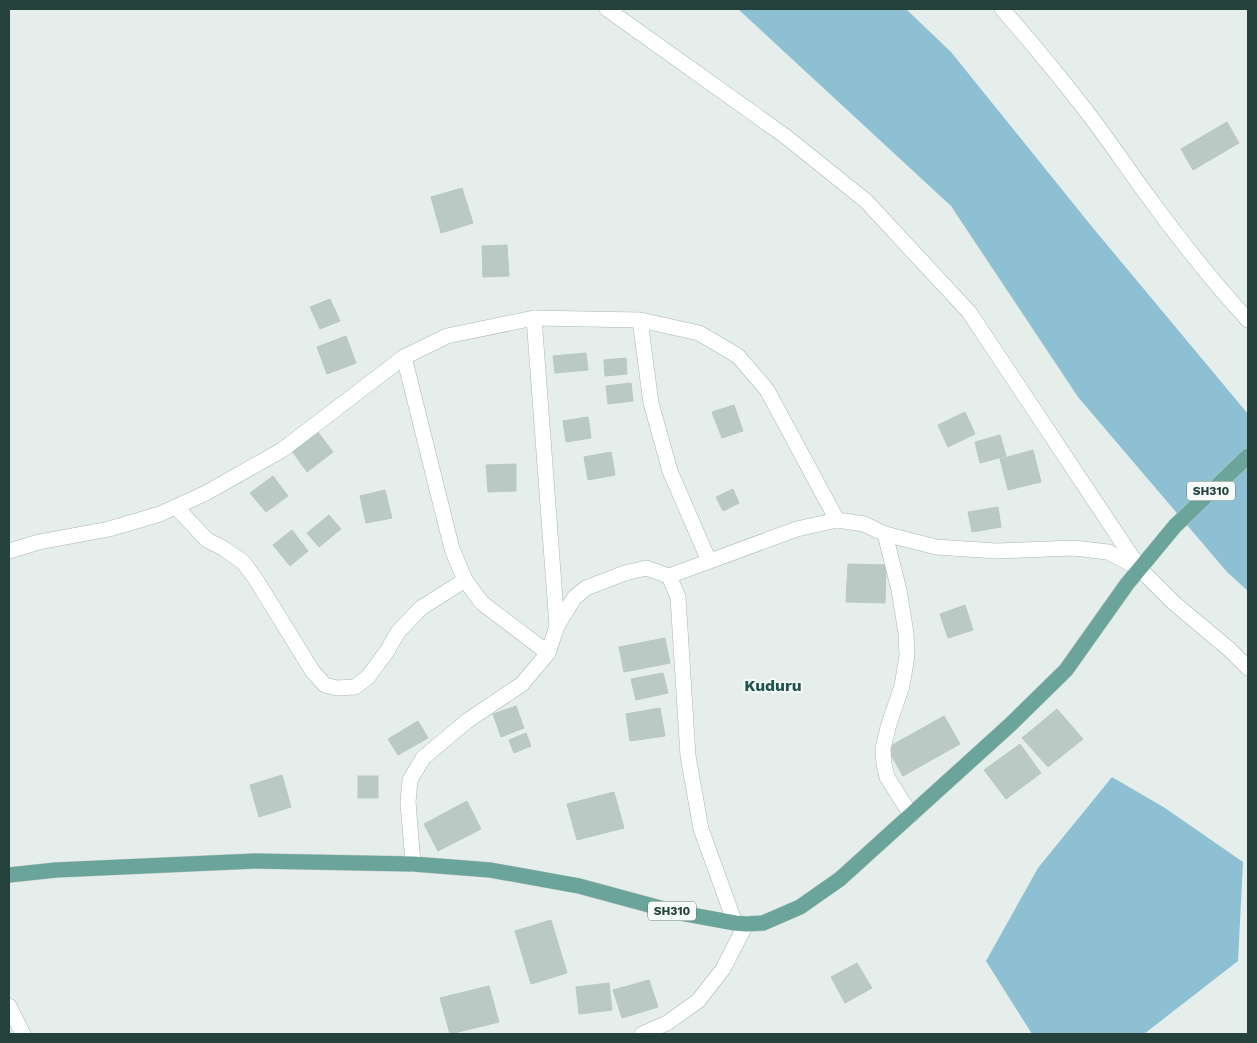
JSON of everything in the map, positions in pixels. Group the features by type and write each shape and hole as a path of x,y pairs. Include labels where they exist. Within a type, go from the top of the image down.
{"main road":[{"name":"SH310","path":"9,875 56,870 255,861 413,864 490,870 579,886 675,912 740,923 764,922 800,907 840,879 1011,724 1066,670 1127,584 1174,526 1248,456"}],"street":[{"path":"606,9 785,136 866,201 969,312 1140,569 1174,603 1230,649 1248,668"},
{"path":"1002,9 1088,112 1191,253 1221,291 1248,320"},
{"path":"534,318 558,626"},
{"path":"9,551 39,542 109,529 160,514 176,507 206,493 282,450 404,357 447,336 534,318 640,320 698,333 738,356 767,390 837,520"},
{"path":"640,320 651,403 670,471 709,561"},
{"path":"404,357 452,549 465,580 482,603 548,653"},
{"path":"176,507 207,540 223,548 243,562 255,578 313,672 325,685 336,688 355,687 368,677 398,632 421,608 465,580"},
{"path":"413,864 408,802 410,780 423,758 467,721 522,684 548,653 558,626 574,598 586,588 625,573 646,568 669,576 797,529 837,520 864,524 885,534 936,547 996,552 1074,548 1108,552 1140,569"},
{"path":"885,534 899,590 906,633 907,656 902,686 888,727 883,749 884,764 887,777 911,815"},
{"path":"642,1034 667,1023 698,1001 723,969 740,923 701,829 688,756 678,597 669,576"},
{"path":"9,1006 23,1034"}],"water":[{"path":"738,9 906,9 951,52 1093,228 1248,414 1248,591 1227,572 1078,397 951,206"},
{"path":"1112,777 1165,808 1243,862 1238,961 1144,1034 1032,1034 986,961 1038,868"}],"building":[{"path":"1227,122 1239,143 1193,170 1181,149"},
{"path":"462,188 473,223 441,233 431,197"},
{"path":"507,245 509,276 483,277 482,246"},
{"path":"330,299 340,321 320,329 310,307"},
{"path":"346,336 356,363 327,374 317,347"},
{"path":"586,353 588,370 555,373 553,356"},
{"path":"626,358 627,374 605,376 604,360"},
{"path":"631,383 633,401 608,404 606,386"},
{"path":"734,405 743,431 722,438 712,412"},
{"path":"965,412 975,434 948,447 938,425"},
{"path":"588,417 591,438 566,442 563,421"},
{"path":"318,432 333,452 307,472 292,451"},
{"path":"1000,435 1006,456 980,463 975,442"},
{"path":"1033,450 1041,482 1008,490 1000,459"},
{"path":"611,452 615,475 588,480 584,457"},
{"path":"516,464 516,491 488,492 486,465"},
{"path":"273,476 288,496 266,512 250,493"},
{"path":"733,489 739,503 723,511 716,497"},
{"path":"385,490 392,518 366,523 360,496"},
{"path":"998,507 1001,527 972,532 968,512"},
{"path":"329,515 341,529 319,547 307,533"},
{"path":"292,530 308,551 290,566 273,545"},
{"path":"848,564 886,565 885,603 846,602"},
{"path":"965,605 973,630 948,638 940,614"},
{"path":"665,638 670,663 624,672 619,647"},
{"path":"663,673 668,693 636,700 631,679"},
{"path":"516,706 524,728 501,737 493,714"},
{"path":"660,708 665,736 630,741 626,714"},
{"path":"1057,709 1083,739 1048,767 1022,738"},
{"path":"944,716 960,744 903,776 887,748"},
{"path":"418,721 428,738 398,755 388,739"},
{"path":"526,733 531,746 514,753 509,740"},
{"path":"1020,744 1041,773 1006,799 984,770"},
{"path":"282,775 291,807 259,817 250,785"},
{"path":"358,776 378,776 378,798 358,798"},
{"path":"614,792 624,828 577,840 567,804"},
{"path":"467,801 481,829 438,851 424,824"},
{"path":"551,920 567,973 531,984 515,931"},
{"path":"857,963 872,988 845,1003 831,977"},
{"path":"649,980 658,1007 622,1018 613,990"},
{"path":"609,983 612,1010 579,1014 576,987"},
{"path":"489,986 499,1022 450,1034 440,998"}],"district":[{"name":"Kuduru","path":"773,685"}]}
